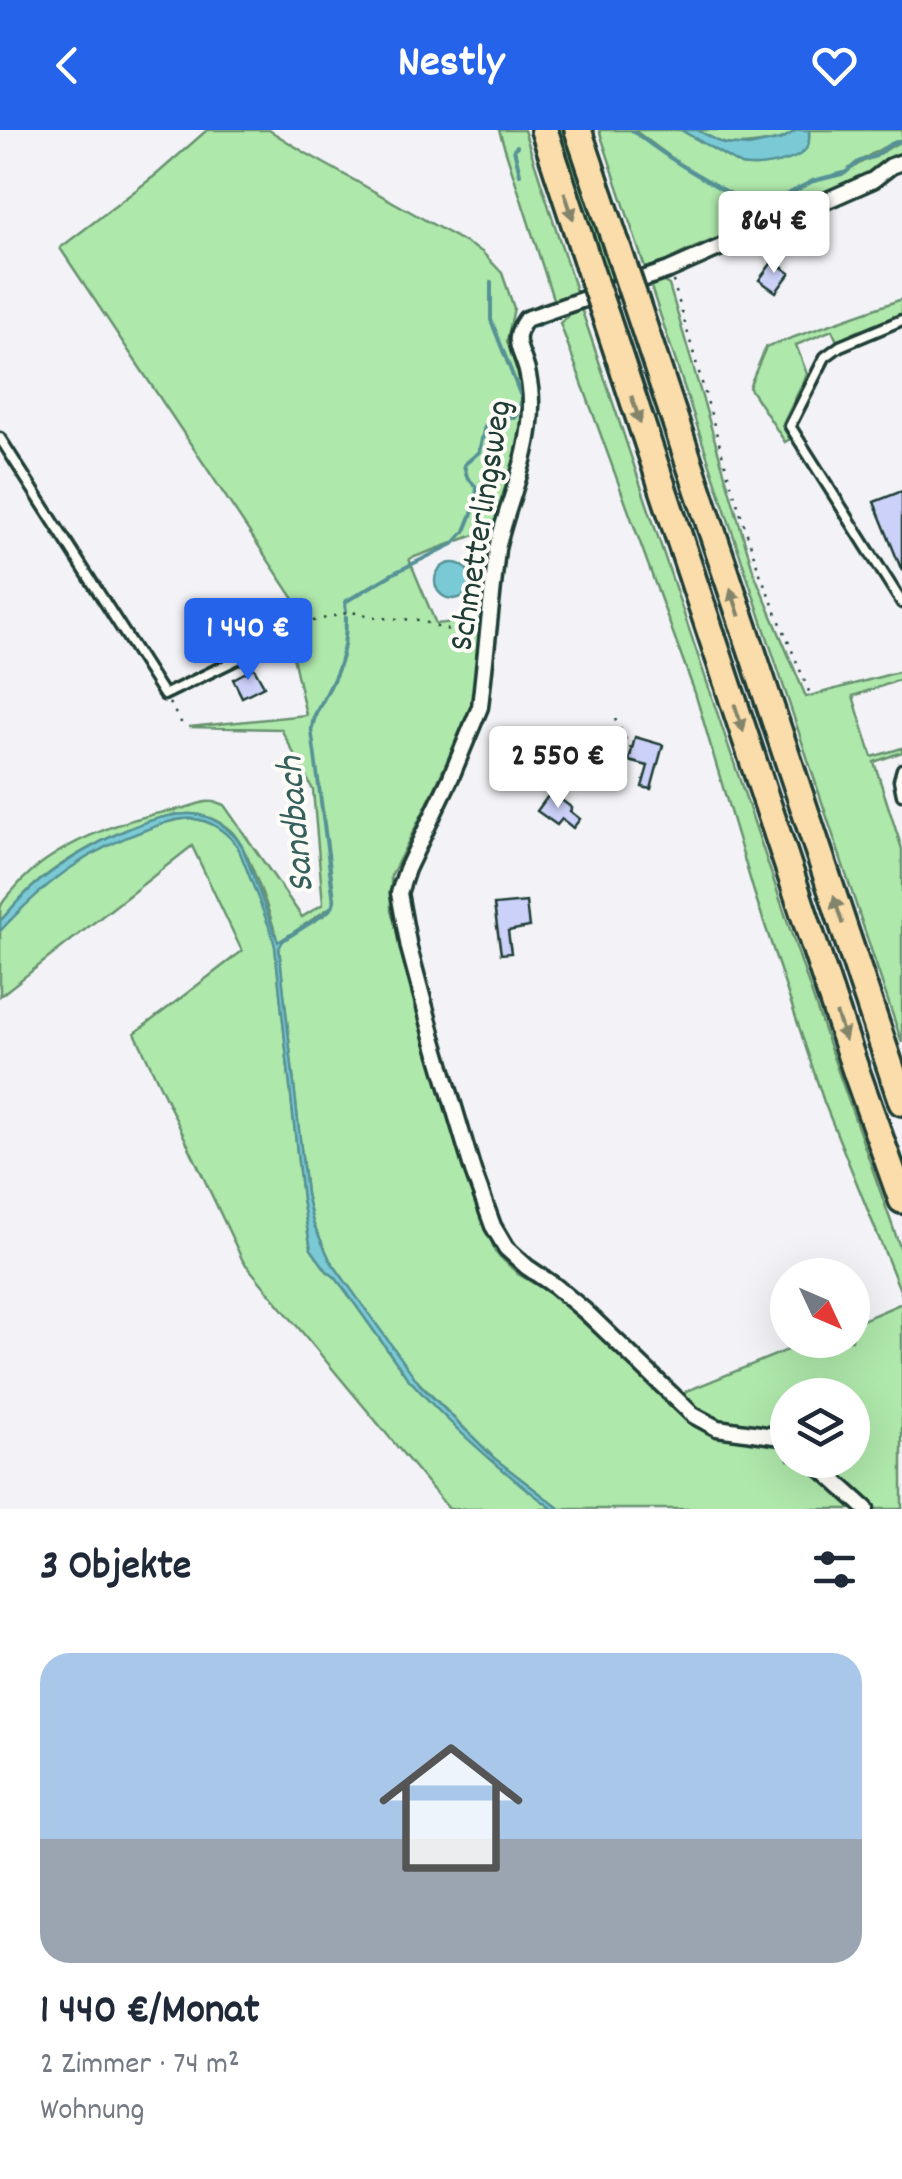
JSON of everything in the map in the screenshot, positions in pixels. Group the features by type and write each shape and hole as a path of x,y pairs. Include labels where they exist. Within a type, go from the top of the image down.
{"highway":[{"path":"544,130 902,1200"},
{"path":"578,130 902,1102"}],"street":[{"name":"Schmetterlingsweg","path":"770,1436 716,1428 693,1415 585,1311 506,1248 493,1226 473,1170 409,948 399,893 475,724 483,690 496,549 526,453 531,423 531,397 517,346 518,330 526,319 670,270 873,180 902,162"},
{"path":"832,1478 866,1509"}],"lane":[{"path":"902,320 840,346 825,357 790,426 902,604"},
{"path":"0,438 164,695 246,654"},
{"path":"902,769 902,794"}],"path":[{"path":"670,270 758,571 810,694"},
{"path":"246,654 305,623 351,612 420,620 487,642"},
{"path":"164,695 184,728"},
{"path":"614,718 631,749"}],"green space":[{"path":"207,130 269,130 482,252 502,273 514,308 507,341 524,392 524,416 494,528 409,559 436,624 484,619 474,699 391,876 391,911 495,1252 518,1274 550,1293 695,1421 770,1442 770,1478 824,1478 858,1509 560,1509 494,1458 409,1373 330,1260 313,1223 306,1194 279,948 282,941 332,906 278,943 245,852 222,824 189,814 125,830 41,880 0,921 2,904 15,888 30,872 69,846 113,826 207,802 224,805 302,917 323,904 313,790 281,729 189,727 306,715 292,652 304,614 60,248 157,174"},
{"path":"499,130 524,130 578,297 554,302"},
{"path":"558,130 567,130 616,281 609,283"},
{"path":"599,130 631,130 680,164 634,130 681,130 748,166 795,157 807,147 809,130 902,130 902,139 852,169 902,141 902,164 690,249 647,274"},
{"path":"697,130 797,130 779,139 739,145 723,143"},
{"path":"649,281 669,285 754,573 806,697 902,671 902,679 853,696 872,757 902,748 902,752 874,762 902,849 902,1043"},
{"path":"902,299 902,313 837,341 832,330 796,345 807,374 782,426 790,439 785,442 749,387 766,347"},
{"path":"580,305 902,1253 902,1295 824,1102 754,892 695,693 560,323"},
{"path":"189,818 217,827 238,847 271,929 311,1249 406,1376 476,1446 553,1509 449,1509 243,1261 135,1033 242,951 192,846 0,996 0,931 33,896 105,846 147,828"},
{"path":"902,1303 902,1509 872,1509 839,1478 870,1478 870,1378 770,1378 770,1431 718,1425 677,1395 770,1357 870,1358 870,1317"}],"water":[{"path":"631,130 682,165 759,205 813,180 845,172 858,161 889,144 902,141 876,157 859,162 845,174 813,182 767,207 754,205 737,198 718,188 677,163"},
{"path":"681,130 697,130 724,144 749,146 782,139 797,130 809,130 809,139 807,147 795,157 748,166"},
{"path":"453,563 465,569 471,581 465,593 453,599 441,593 435,581 441,569"},
{"path":"319,706 312,730 335,900 327,913 283,941 279,948 306,1194 313,1223 330,1260 421,1386 494,1458 560,1509 553,1509 494,1463 423,1394 311,1249 302,1199 275,946 238,847 230,838 212,824 187,818 125,838 67,870 0,931 0,921 23,896 60,866 127,829 172,815 207,817 232,834 242,846 278,942 326,912 333,900 311,730"}],"building":[{"path":"773,261 790,273 776,292 759,280"},
{"path":"902,491 902,571 874,502"},
{"path":"254,668 264,686 242,697 233,679"},
{"path":"635,737 663,745 651,789 642,787 648,766 629,761"},
{"path":"551,792 580,819 573,828 562,819 557,825 537,811"},
{"path":"526,902 529,927 508,931 511,953 501,954 494,905"}],"waterway":[{"name":"Sandbach","path":"517,146 514,149 520,174"},
{"name":"Sandbach","path":"346,611 345,602 453,544 465,531 477,488 467,477 464,465 479,452 485,426 496,415 514,418 519,411 522,399 491,320 491,282"},
{"path":"533,327 563,315"},
{"name":"Sandbach","path":"317,711 339,666 346,617"}]}
